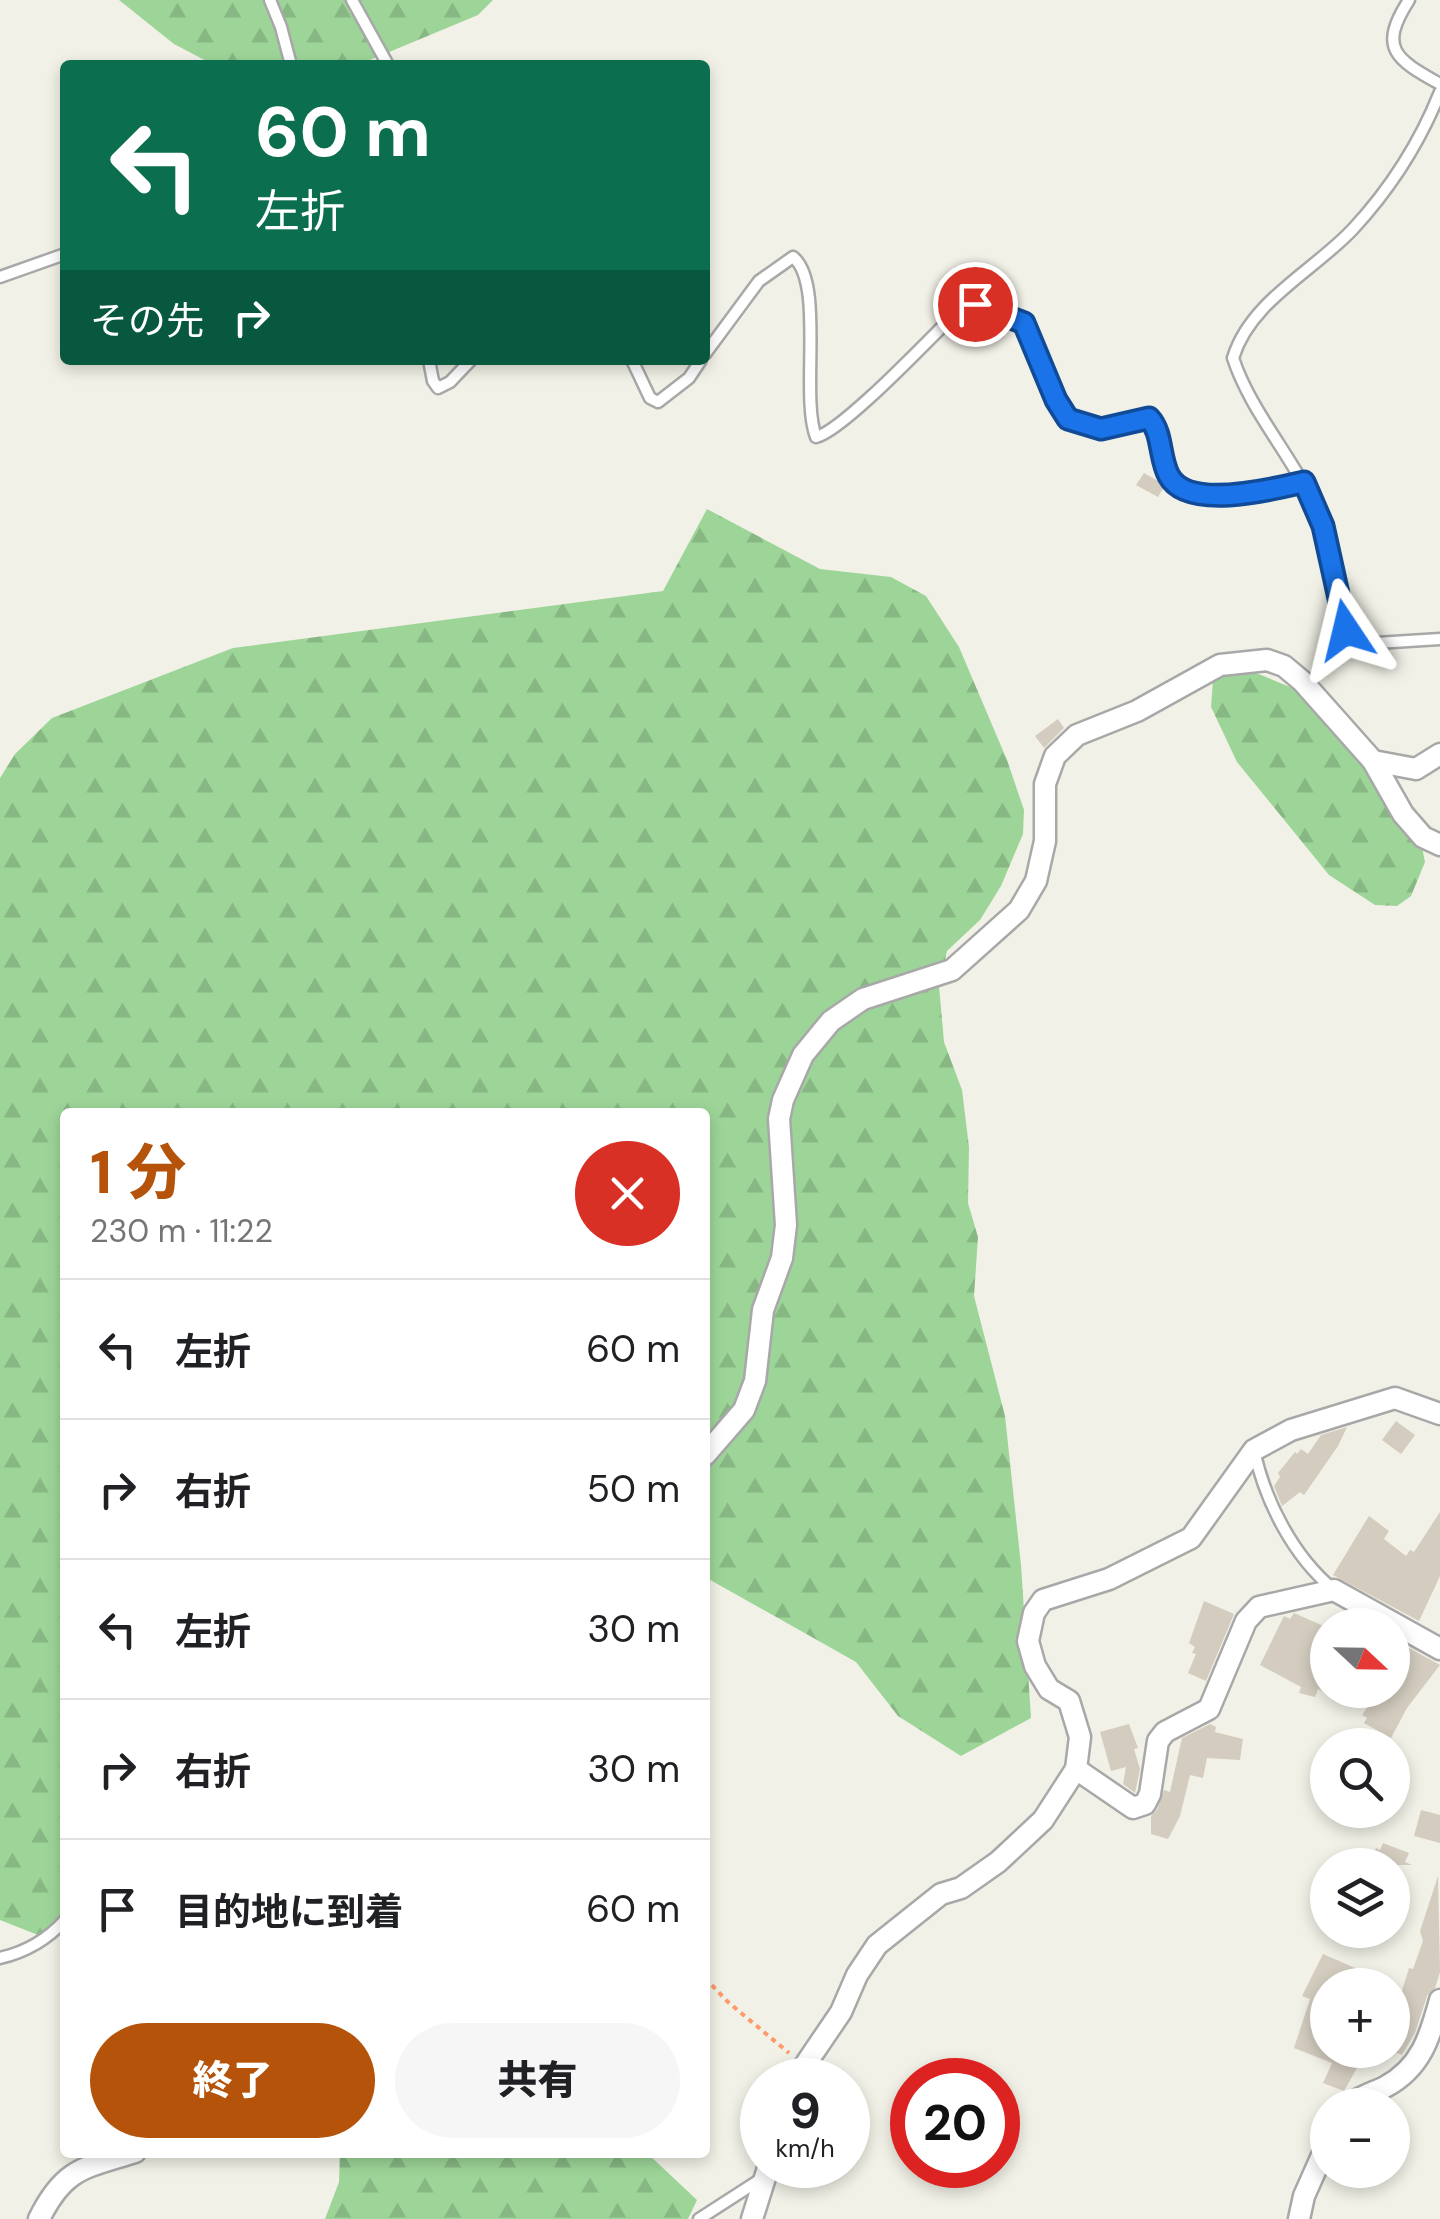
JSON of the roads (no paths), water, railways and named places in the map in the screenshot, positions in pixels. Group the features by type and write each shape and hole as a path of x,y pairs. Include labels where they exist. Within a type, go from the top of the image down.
{"street":[{"path":"710,1449 744,1410 755,1381 763,1310 782,1258 786,1224 779,1118 782,1100 803,1055 831,1021 863,1000 952,970 1019,910 1036,881 1045,841 1045,784 1055,756 1077,735 1137,711 1220,665 1267,660 1284,666 1302,681 1372,761 1403,814 1423,837 1440,845"},
{"path":"1372,761 1416,769 1440,754"},
{"path":"812,2058 842,2012 857,1975 876,1945 942,1894 961,1888 998,1862 1043,1820 1076,1769 1080,1737 1069,1701 1050,1689 1035,1666 1028,1641 1034,1614 1042,1600 1110,1579 1191,1538 1254,1450 1292,1430 1395,1398 1440,1414"},
{"path":"1076,1769 1132,1808 1144,1804 1150,1794 1158,1741 1166,1732 1208,1709 1246,1621 1259,1607 1334,1590 1440,1650"},
{"path":"1381,2088 1404,2076 1418,2060 1428,2044 1440,2000"},
{"path":"39,2219 61,2182 116,2158"},
{"path":"1300,2219 1310,2182"},
{"path":"752,2219 761,2188"}],"lane":[{"path":"270,0 290,60"},
{"path":"352,0 385,60"},
{"path":"1409,0 1392,31 1394,48 1405,62 1440,84"},
{"path":"1440,92 1410,152 1377,200 1352,230 1254,318 1233,358 1238,374 1304,482 1323,526 1336,573 1341,613 1352,640 1361,644 1440,638"},
{"path":"0,276 60,256"},
{"path":"710,348 759,281 793,257 804,272 811,322 810,406 816,437 824,436 848,416 957,312 975,304 1024,323 1068,419 1101,429 1149,418 1155,424 1167,474 1174,484 1214,495 1253,494 1304,482"},
{"path":"429,365 438,388 466,365"},
{"path":"634,365 650,398 658,402 688,378 697,365"},
{"path":"1254,1450 1262,1486 1276,1511 1317,1576 1334,1590"},
{"path":"0,1958 30,1948 60,1925"},
{"path":"699,2219 742,2188"}]}
